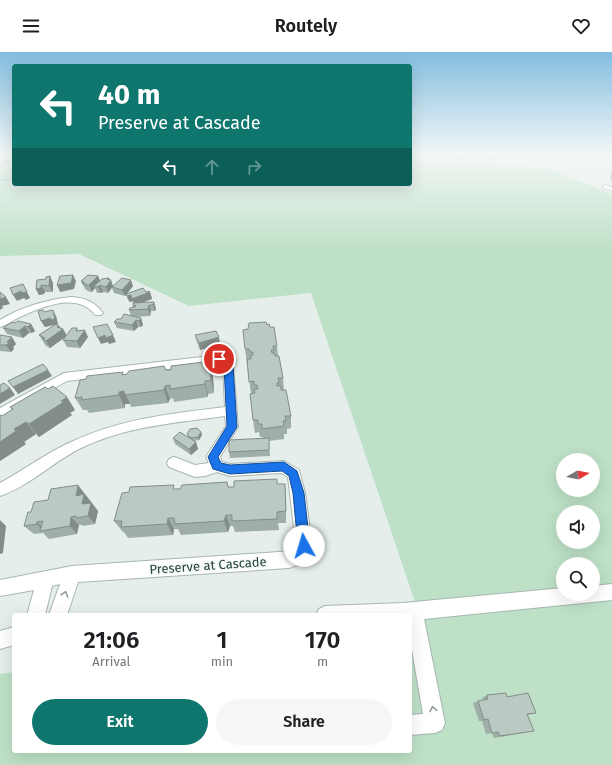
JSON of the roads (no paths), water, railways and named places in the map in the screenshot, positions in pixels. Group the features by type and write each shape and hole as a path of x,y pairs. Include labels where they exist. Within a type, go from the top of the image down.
{"street":[{"path":"605,187 612,190"},
{"path":"0,324 38,306 59,301 79,300 90,303 98,313"},
{"path":"0,414 64,377 219,359 225,360 228,366 232,427 213,457 217,466"},
{"path":"0,490 18,481 31,470 49,459 107,432 141,422 231,411"},
{"name":"Preserve at Cascade","path":"0,588 72,574 289,560 298,557 304,546 298,493 294,474 284,467 230,470 217,466 206,470 192,471 174,463"},
{"path":"59,613 72,574"},
{"path":"36,613 45,579"},
{"path":"600,593 612,592"},
{"path":"370,613 414,611 556,597"},
{"path":"412,725 435,723 414,611"},
{"path":"0,640 12,637"}]}
